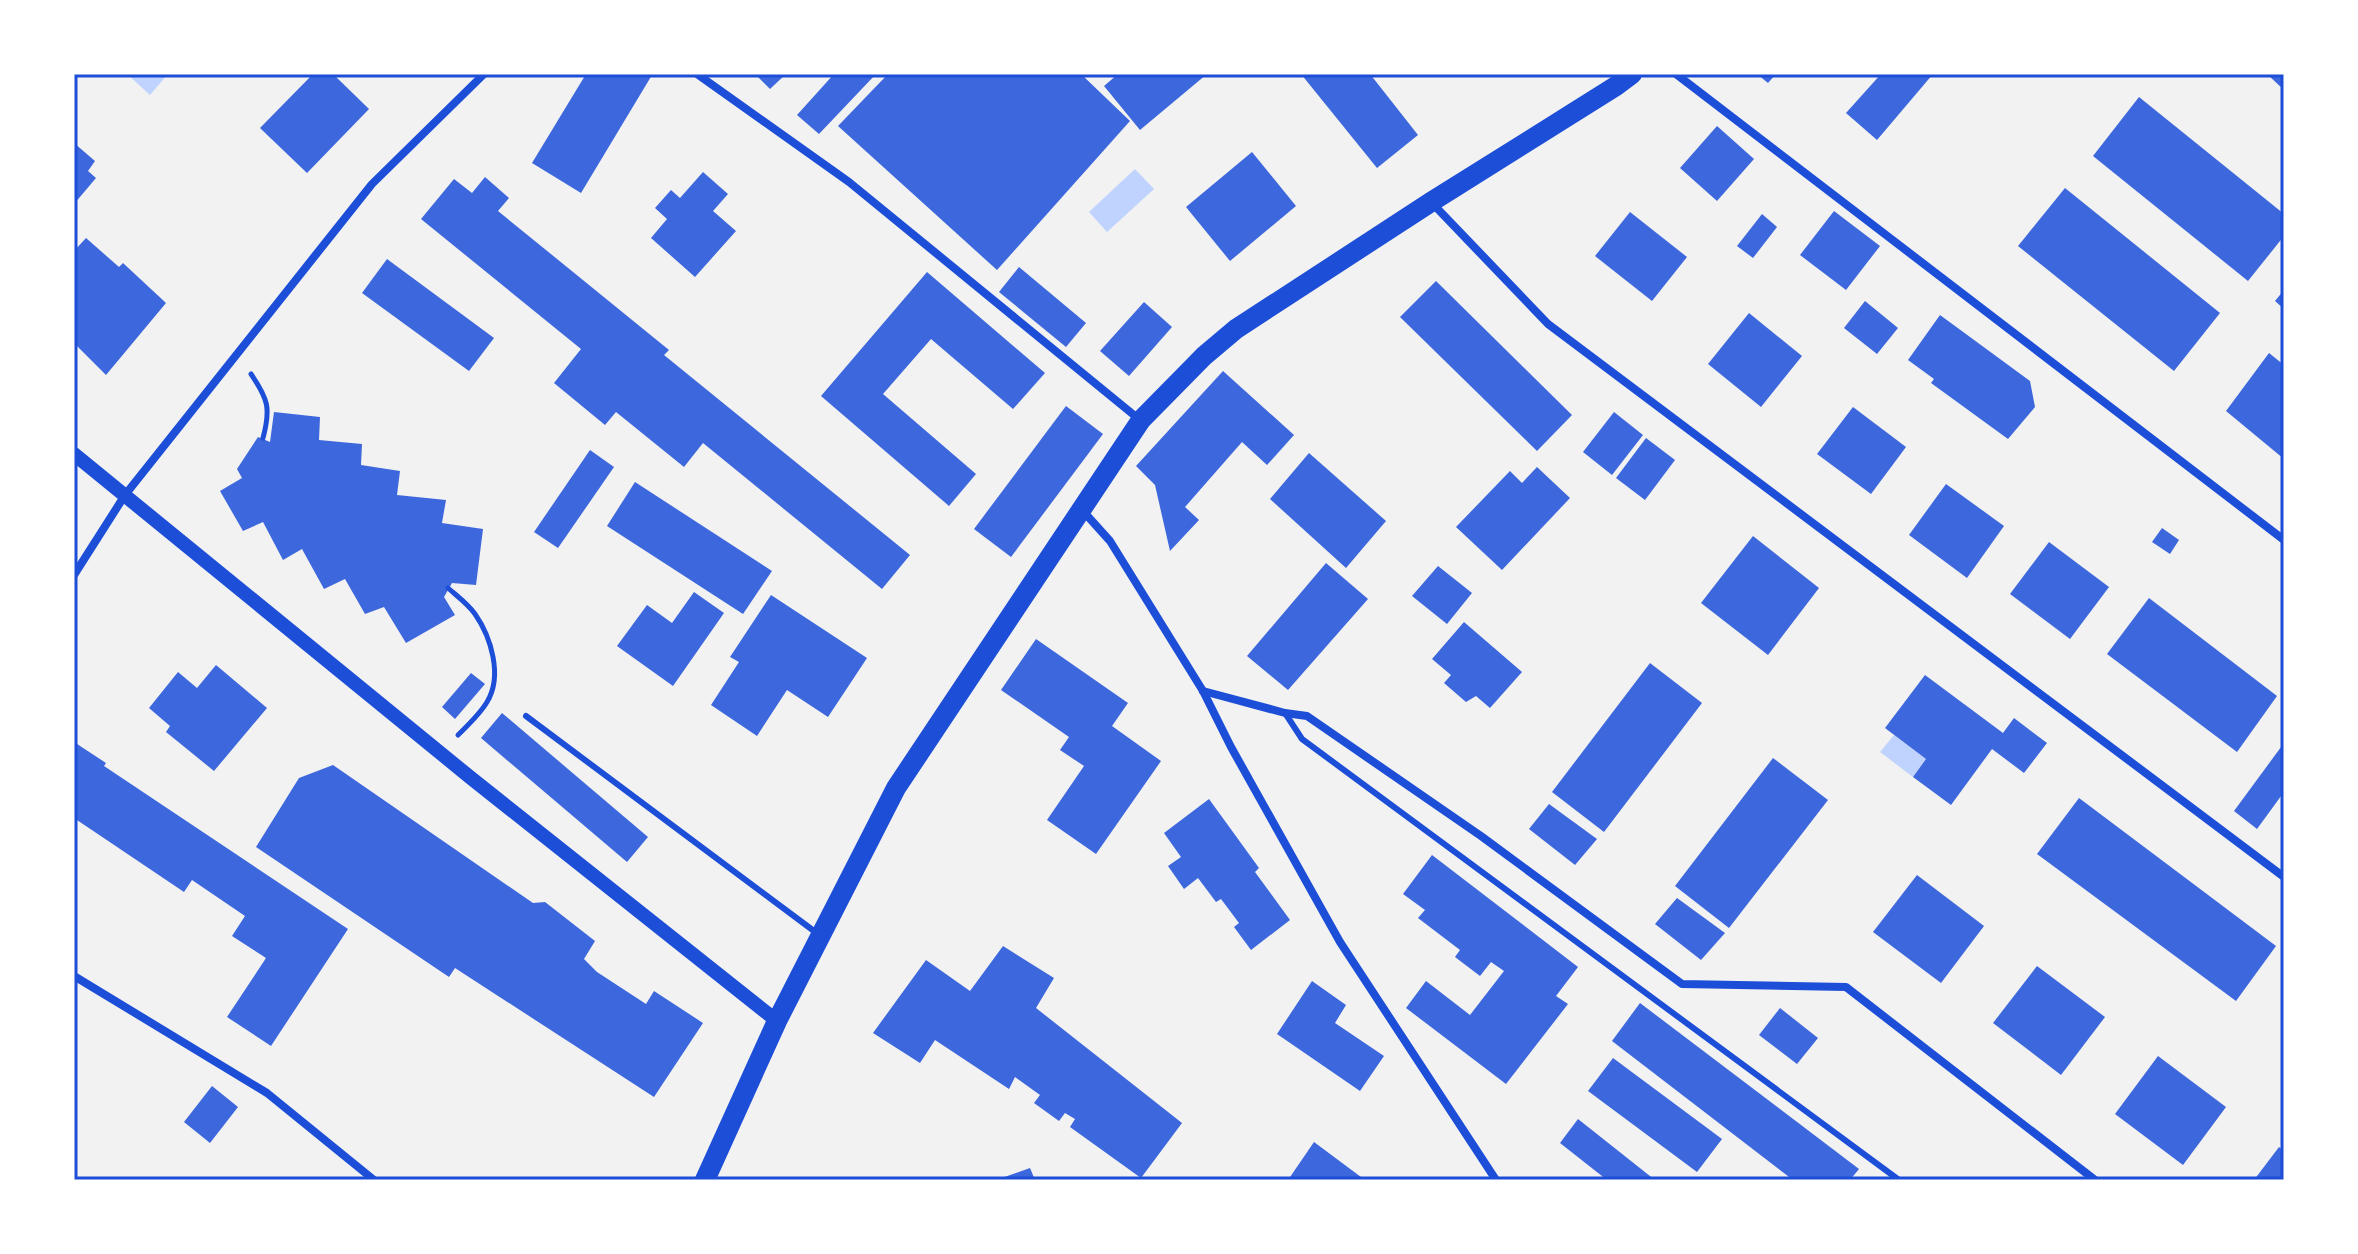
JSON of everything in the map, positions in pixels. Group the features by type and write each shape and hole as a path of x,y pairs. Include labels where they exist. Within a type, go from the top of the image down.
{"main road":[{"path":"713,1177 777,1021 896,788 1141,420 1204,356 1236,329 1632,74"}],"street":[{"path":"74,575 125,495 372,184 484,74"},
{"path":"697,74 849,182 1141,420"},
{"path":"1676,74 2284,540"},
{"path":"1431,202 1548,324 2284,877"},
{"path":"74,454 495,798 777,1021"},
{"path":"1082,510 1110,541 1203,691 1340,942 1496,1180"},
{"path":"1203,691 1307,716 1481,836 1682,984 1846,987 2095,1180"},
{"path":"74,976 267,1093 374,1180"}],"lane":[{"path":"1285,713 1302,739 1899,1180"},
{"path":"526,716 821,936"}],"path":[{"path":"248,370 266,395 269,413 263,438"},
{"path":"448,588 473,611 484,629 495,680 488,701 456,739"}],"water":[{"path":"127,74 165,74 167,75 150,95"},
{"path":"1135,169 1154,189 1107,232 1089,212"},
{"path":"1894,735 1926,759 1913,777 1880,752"}],"building":[{"path":"313,74 333,74 369,109 307,173 260,128"},
{"path":"586,74 652,75 581,193 532,163"},
{"path":"755,74 786,74 770,89"},
{"path":"834,74 876,74 819,134 797,115"},
{"path":"888,74 1081,74 1130,121 997,270 838,126"},
{"path":"1118,74 1207,74 1140,130 1104,86"},
{"path":"1301,74 1370,74 1418,135 1377,168"},
{"path":"1757,74 1776,74 1768,83"},
{"path":"1881,74 1933,74 1877,140 1846,113"},
{"path":"2267,74 2284,74 2284,90"},
{"path":"2139,97 2284,214 2284,236 2248,281 2093,156"},
{"path":"1717,126 1754,159 1717,201 1680,168"},
{"path":"74,143 95,161 88,171 96,178 74,204"},
{"path":"1252,152 1296,206 1230,261 1186,207"},
{"path":"703,172 728,194 713,211 736,231 695,277 651,238 667,219 655,208 671,190 680,198"},
{"path":"485,177 509,198 498,211 669,350 664,355 910,555 882,589 703,443 684,467 616,412 605,425 554,383 581,349 421,219 454,179 472,193"},
{"path":"2065,188 2220,313 2174,371 2018,246"},
{"path":"1834,211 1880,246 1846,290 1800,255"},
{"path":"1630,212 1687,257 1652,301 1595,256"},
{"path":"1762,214 1777,227 1753,258 1737,246"},
{"path":"86,238 119,267 123,263 166,303 106,375 74,343 74,251"},
{"path":"387,259 494,338 469,371 362,293"},
{"path":"1019,267 1086,323 1066,347 999,292"},
{"path":"927,272 1045,373 1013,409 931,339 883,394 976,474 949,506 821,396"},
{"path":"1436,281 1572,415 1537,451 1400,317"},
{"path":"2284,290 2284,309 2275,301"},
{"path":"1865,301 1898,328 1877,354 1844,328"},
{"path":"1144,302 1172,327 1129,376 1100,351"},
{"path":"1749,313 1802,356 1761,407 1708,364"},
{"path":"1940,315 2030,381 2035,407 2008,439 1931,383 1934,379 1908,360"},
{"path":"2269,353 2284,365 2284,459 2226,411"},
{"path":"1223,371 1294,435 1267,465 1242,442 1185,507 1199,520 1170,551 1155,485 1136,466"},
{"path":"1066,406 1103,434 1011,557 974,529"},
{"path":"1853,407 1906,447 1871,494 1817,454"},
{"path":"274,412 320,417 319,440 362,444 361,465 400,471 397,495 446,500 442,523 483,529 476,585 452,583 444,597 455,615 406,643 384,607 365,614 345,579 324,589 302,549 283,560 263,522 243,531 220,491 242,478 237,469 258,437 270,442"},
{"path":"1614,412 1643,435 1612,475 1583,452"},
{"path":"1646,438 1675,460 1645,500 1616,478"},
{"path":"590,450 614,467 558,548 534,532"},
{"path":"1309,453 1386,521 1346,568 1270,499"},
{"path":"1537,467 1570,498 1502,570 1456,527 1510,471 1522,483"},
{"path":"635,482 772,571 743,614 607,526"},
{"path":"1946,484 2004,526 1967,578 1909,535"},
{"path":"2162,528 2179,540 2170,554 2152,542"},
{"path":"1753,536 1819,588 1768,655 1701,603"},
{"path":"2049,542 2109,587 2070,639 2010,594"},
{"path":"1326,563 1368,599 1288,690 1247,656"},
{"path":"1438,566 1472,593 1447,624 1412,596"},
{"path":"694,592 724,613 673,686 617,646 647,605 672,623"},
{"path":"771,595 867,658 828,717 787,690 757,736 711,705 739,662 730,657"},
{"path":"2149,598 2277,696 2237,752 2107,654"},
{"path":"1464,622 1522,672 1490,708 1476,696 1466,702 1444,683 1451,675 1432,659"},
{"path":"1036,639 1128,703 1112,726 1161,761 1096,854 1047,820 1084,766 1060,750 1069,737 1001,690"},
{"path":"1650,663 1702,703 1604,832 1552,792"},
{"path":"216,665 267,708 214,771 166,732 170,726 149,708 178,672 197,688"},
{"path":"471,673 485,684 455,719 442,707"},
{"path":"1925,675 2003,733 2014,718 2047,743 2024,773 1992,749 1951,805 1913,777 1926,759 1885,728"},
{"path":"502,713 648,837 627,862 481,738"},
{"path":"74,742 106,763 104,766 348,929 271,1046 227,1017 266,958 232,936 245,916 192,880 184,892 74,818"},
{"path":"2284,743 2284,792 2257,829 2234,811"},
{"path":"1773,758 1828,800 1729,928 1675,886"},
{"path":"333,765 533,903 545,902 595,941 584,959 597,972 646,1004 654,991 703,1023 654,1097 455,968 449,977 256,847 299,778"},
{"path":"2079,798 2276,946 2236,1001 2037,854"},
{"path":"1209,799 1259,868 1255,872 1290,920 1251,950 1234,927 1239,923 1221,899 1216,902 1198,878 1184,889 1168,866 1181,857 1164,833"},
{"path":"1549,804 1597,839 1575,865 1529,829"},
{"path":"1432,855 1578,967 1556,996 1568,1004 1506,1084 1406,1008 1426,981 1470,1015 1504,971 1491,962 1480,976 1455,957 1460,950 1418,918 1425,910 1403,894"},
{"path":"1917,875 1984,926 1941,983 1873,932"},
{"path":"1677,898 1725,933 1701,960 1655,924"},
{"path":"1003,946 1054,978 1036,1008 1182,1123 1141,1178 1070,1127 1075,1119 1065,1113 1059,1121 1034,1103 1040,1095 1015,1077 1009,1089 935,1040 920,1063 873,1033 926,960 970,991"},
{"path":"2037,966 2105,1017 2061,1075 1993,1023"},
{"path":"1312,981 1346,1005 1335,1023 1384,1056 1360,1091 1277,1034"},
{"path":"1640,1003 1859,1169 1850,1180 1793,1180 1612,1041"},
{"path":"1780,1008 1818,1038 1797,1064 1759,1035"},
{"path":"2158,1056 2226,1107 2183,1165 2115,1114"},
{"path":"1613,1058 1722,1139 1697,1172 1588,1091"},
{"path":"212,1086 238,1107 210,1143 184,1122"},
{"path":"1578,1119 1655,1180 1607,1180 1560,1143"},
{"path":"1314,1142 1365,1180 1288,1180"},
{"path":"2279,1147 2284,1151 2284,1180 2254,1180"},
{"path":"1030,1168 1035,1180 996,1180"}]}
